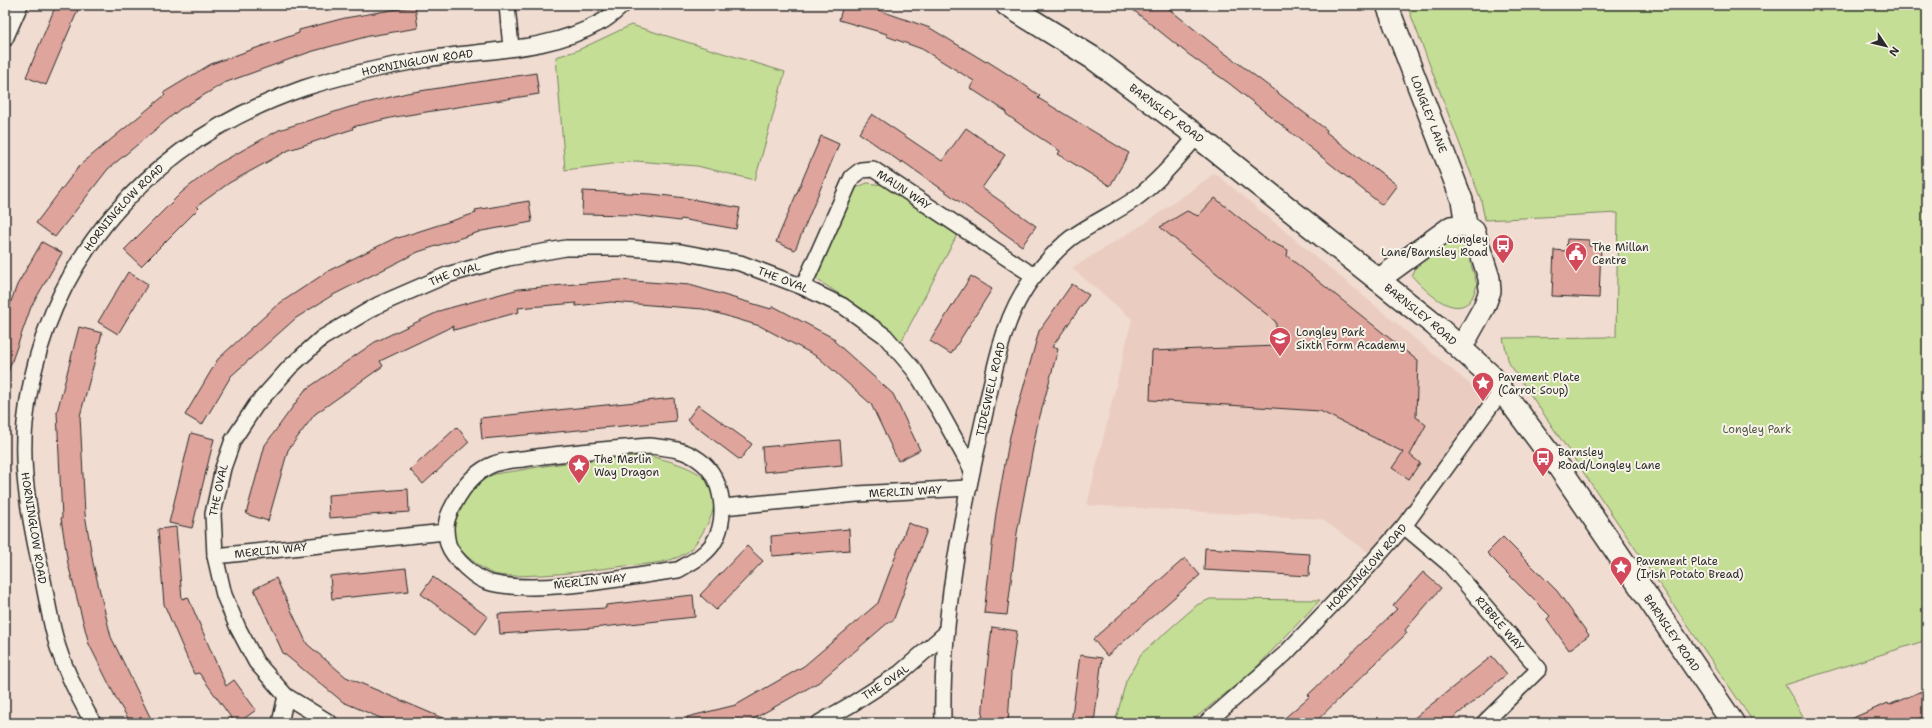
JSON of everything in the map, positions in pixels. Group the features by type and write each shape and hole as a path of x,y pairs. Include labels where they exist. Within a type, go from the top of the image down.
{"main road":[{"name":"BARNSLEY ROAD","path":"1006,5 1093,58 1197,136 1435,325 1491,376 1584,504 1733,723"}],"street":[{"path":"5,40 20,5"},
{"path":"507,5 511,48"},
{"name":"HORNINGLOW ROAD","path":"93,723 81,702 55,638 35,542 24,474 25,425 32,372 52,316 72,271 98,231 131,194 181,151 244,113 304,88 364,72 428,59 546,44 578,33 603,21 623,5"},
{"name":"LONGLEY LANE","path":"1387,5 1462,200 1466,225 1474,231 1489,278 1490,291 1484,306 1461,348"},
{"name":"TIDESWELL ROAD","path":"943,723 946,633 953,577 968,488 1001,345 1014,309 1034,276 1071,238 1134,199 1158,181 1197,136"},
{"name":"MAUN WAY","path":"803,287 852,178 861,170 873,170 1034,276"},
{"path":"1378,280 1450,227 1466,225"},
{"name":"THE OVAL","path":"330,723 286,696 256,662 238,628 224,595 215,556 213,514 223,468 233,440 256,405 290,367 322,338 378,305 447,275 508,258 566,248 630,248 681,252 740,263 803,287 843,306 885,336 915,371 940,410 972,470"},
{"name":"HORNINGLOW ROAD","path":"1206,723 1285,654 1368,568 1404,526 1502,390"},
{"name":"MERLIN WAY","path":"650,446 681,450 700,460 717,481 724,507 719,529 712,544 696,560 678,570 554,586 512,587 489,583 468,570 451,551 445,532 448,515 459,495 473,476 494,463 581,450 650,446"},
{"name":"MERLIN WAY","path":"724,507 857,494 968,488"},
{"name":"RIBBLE WAY","path":"1404,526 1448,563 1539,669 1484,723"},
{"name":"MERLIN WAY","path":"215,556 445,532"},
{"name":"THE OVAL","path":"819,723 852,704 900,672 946,633"},
{"path":"280,723 286,696"}],"shaded area":[{"name":"Longley Park Sixth Form Academy","path":"1215,173 1484,396 1424,489 1371,554 1321,519 1087,505 1132,319 1072,268 1147,222"}],"green space":[{"name":"Longley Park","path":"1407,5 1927,5 1927,640 1785,685 1807,723 1754,723 1509,363 1503,338 1616,337 1618,213 1485,220 1481,200"},
{"path":"631,25 785,72 755,180 697,166 636,161 565,170 556,57 576,51"},
{"path":"867,183 884,185 957,235 901,342 864,310 816,279 856,188"},
{"path":"1458,236 1464,240 1477,285 1469,302 1462,306 1454,306 1438,300 1412,276 1417,265"},
{"path":"650,456 677,464 701,475 709,484 714,494 714,507 706,527 693,547 678,557 662,562 570,573 508,576 496,575 487,571 467,556 457,545 454,536 457,516 467,496 482,481 490,476 569,463"},
{"path":"1210,599 1320,600 1252,672 1189,723 1115,723 1126,681 1141,654 1197,605"}],"building":[{"path":"56,5 80,5 46,85 26,77"},
{"path":"843,5 864,5 930,28 986,62 987,61 1040,96 1038,98 1129,153 1110,186 1058,154 1060,151 1006,114 1007,112 970,88 974,81 922,49 886,36 887,34 839,20"},
{"path":"1127,5 1164,5 1214,45 1327,130 1326,132 1371,167 1372,166 1397,185 1382,205 1230,84 1188,54"},
{"path":"415,6 418,28 369,36 310,52 224,83 179,110 108,169 55,237 36,223 80,165 165,95 163,93 211,64 299,33 299,30 345,18"},
{"path":"536,73 539,94 395,117 352,127 353,129 289,150 229,183 197,206 199,208 141,266 124,250 182,192 216,165 279,130 350,107 407,93"},
{"path":"872,114 942,161 966,128 1005,155 982,188 1036,226 1022,246 902,161 902,163 859,133"},
{"path":"821,136 839,144 795,250 776,242"},
{"path":"583,191 651,194 686,198 740,208 736,229 681,219 680,221 632,215 582,214"},
{"path":"1215,198 1267,240 1288,250 1287,256 1418,361 1416,417 1426,425 1410,455 1420,463 1409,479 1392,468 1403,452 1320,411 1150,400 1152,351 1276,346 1276,322 1160,227 1187,211 1198,216"},
{"path":"529,201 532,222 482,231 418,252 331,296 296,318 231,376 202,425 185,415 218,359 277,305 330,270 397,237 398,238 476,213 475,210"},
{"name":"The Millan Centre","path":"1567,239 1589,240 1589,246 1601,247 1599,298 1552,296 1554,250 1566,251"},
{"path":"42,242 62,253 31,307 7,375 5,374 5,318 17,285"},
{"path":"128,272 148,284 118,334 98,322"},
{"path":"971,276 992,289 951,354 930,341"},
{"path":"620,280 690,285 771,309 773,306 835,339 834,341 893,394 920,450 898,461 871,404 818,357 760,326 703,309 611,302 576,306 576,303 518,308 519,312 454,330 453,326 380,361 383,366 315,414 288,450 268,521 246,514 265,445 305,390 375,342 442,310 519,289"},
{"path":"1072,284 1089,295 1052,347 1058,349 1037,427 1017,533 1007,615 984,613 996,513 1010,436 1039,331"},
{"path":"79,327 102,333 80,416 85,514 93,563 111,637 153,723 131,723 118,702 89,644 68,564 61,518 57,412"},
{"path":"674,398 676,421 482,439 480,418"},
{"path":"698,405 752,444 740,460 687,420"},
{"path":"457,427 469,442 423,484 410,470"},
{"path":"191,433 214,439 192,528 169,523"},
{"path":"840,440 842,465 764,472 762,447"},
{"path":"408,489 409,512 329,518 328,495"},
{"path":"908,523 927,530 893,621 890,621 819,682 746,723 688,723 687,717 736,705 804,666 878,603"},
{"path":"176,527 182,599 188,597 226,686 234,680 256,710 238,723 235,723 199,673 194,674 164,604 158,529"},
{"path":"849,529 850,550 772,556 771,536"},
{"path":"1503,537 1557,591 1589,635 1569,650 1547,619 1550,616 1487,553"},
{"path":"747,546 763,561 716,610 700,595"},
{"path":"1205,548 1310,554 1309,576 1204,570"},
{"path":"1185,558 1200,575 1107,656 1093,639"},
{"path":"406,568 409,591 332,599 330,576"},
{"path":"1423,572 1441,588 1405,630 1407,633 1314,723 1279,723 1310,696 1308,695 1397,609 1393,606"},
{"path":"433,577 488,617 476,634 421,594"},
{"path":"276,578 307,644 346,677 454,723 392,723 343,702 283,653 254,589"},
{"path":"693,595 695,617 593,628 500,634 498,614 606,608 606,605"},
{"path":"992,627 1017,631 1011,673 1008,723 982,723"},
{"path":"1080,655 1102,658 1094,723 1071,723"},
{"path":"1492,656 1507,674 1447,723 1408,723"},
{"path":"1927,689 1927,715 1908,723 1841,723 1888,703 1889,705"}],"place":[{"name":"Longley Lane/Barnsley Road","path":"1503,264"},
{"name":"The Millan Centre","path":"1576,272"},
{"name":"Longley Park Sixth Form Academy","path":"1280,358"},
{"name":"Pavement Plate (Carrot Soup)","path":"1483,402"},
{"name":"Barnsley Road/Longley Lane","path":"1543,478"},
{"name":"The Merlin Way Dragon","path":"579,484"},
{"name":"Pavement Plate (Irish Potato Bread)","path":"1621,586"}]}
